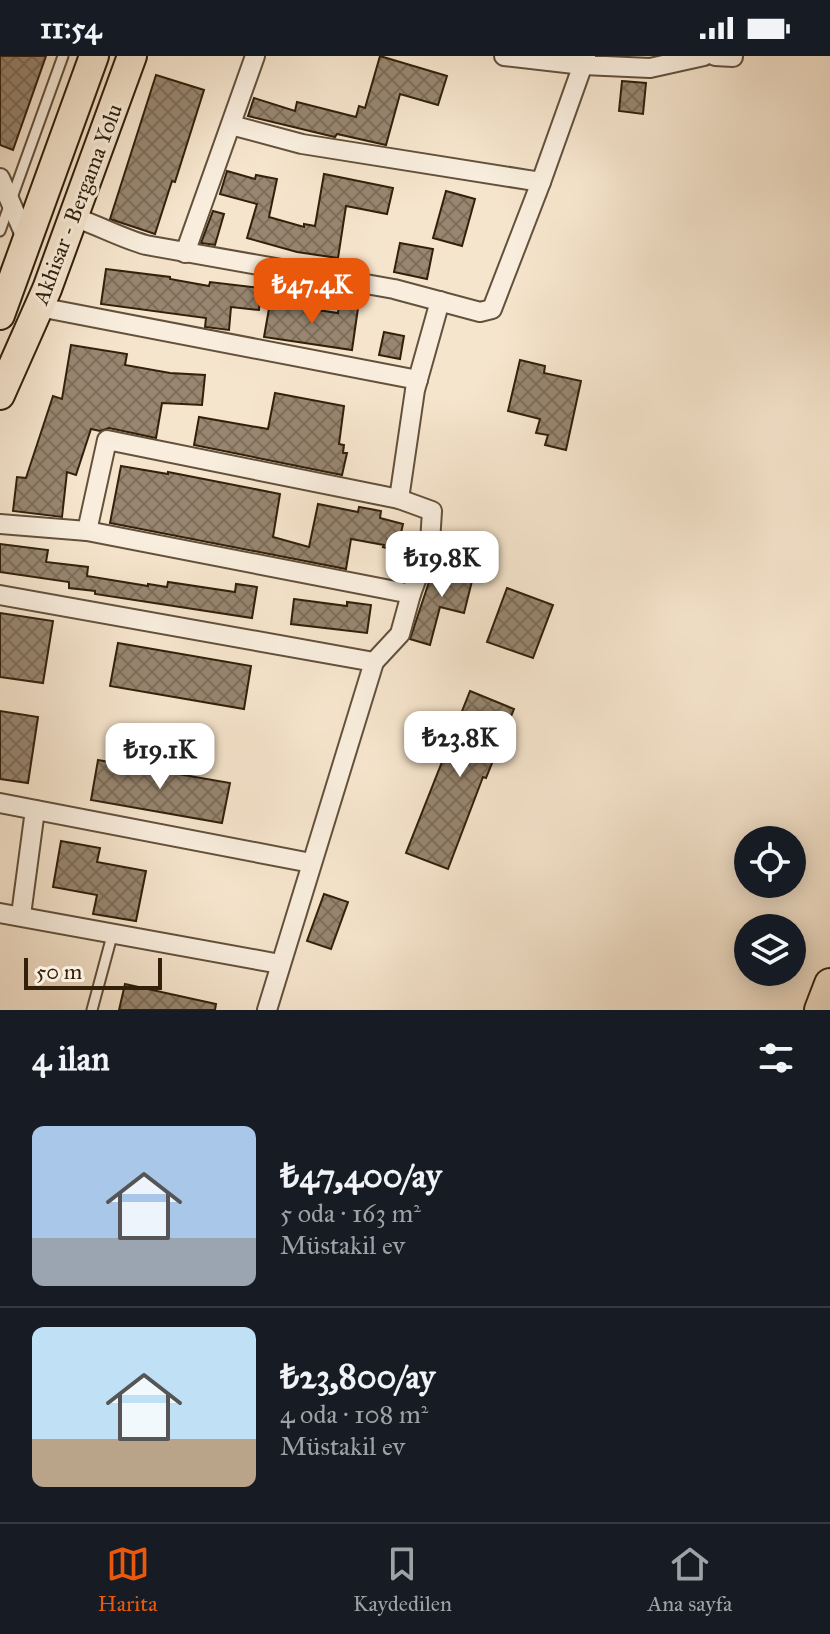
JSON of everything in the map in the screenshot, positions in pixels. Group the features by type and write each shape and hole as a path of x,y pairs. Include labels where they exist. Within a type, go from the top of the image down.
{"highway":[{"path":"820,1010 830,984"}],"main road":[{"name":"Akhisar - Bergama Yolu","path":"0,315 94,56"},
{"name":"Akhisar - Bergama Yolu","path":"0,395 39,307 132,56"}],"street":[{"path":"185,253 255,56"},
{"path":"504,56 584,60 650,68 704,56"},
{"path":"73,217 120,238 185,253 394,289 480,312 492,309 584,60"},
{"path":"231,125 302,144 541,182"},
{"path":"0,178 27,240"},
{"path":"399,499 418,380 440,301"},
{"path":"39,307 418,380"},
{"path":"87,531 107,440 399,499 432,511 430,542 400,634 374,662 267,1010"},
{"path":"0,524 87,531 411,594"},
{"path":"0,595 374,662"},
{"path":"0,803 311,863"},
{"path":"21,915 35,810"},
{"path":"0,913 280,964"}],"lane":[{"path":"0,231 63,56"},
{"path":"92,1010 113,932"}],"building":[{"path":"0,56 46,56 13,150 0,145"},
{"path":"380,56 447,76 438,105 400,94 386,145 337,134 335,137 248,116 254,98 295,111 297,102 356,117 359,106 365,108"},
{"path":"156,75 204,90 155,234 110,219"},
{"path":"622,81 646,83 643,114 619,111"},
{"path":"227,171 255,179 256,175 277,179 269,217 304,227 304,224 315,226 324,174 393,188 387,214 346,206 338,258 297,252 247,238 257,204 220,194"},
{"path":"446,191 475,199 462,246 433,238"},
{"path":"213,211 224,214 215,245 201,243"},
{"path":"400,243 433,249 427,279 394,272"},
{"path":"106,269 170,277 209,286 210,282 261,288 259,310 231,307 229,330 205,327 206,318 101,304"},
{"path":"270,303 338,313 339,305 358,308 352,350 264,337"},
{"path":"384,332 404,336 400,359 379,355"},
{"path":"71,345 127,354 125,365 205,375 202,405 162,403 156,438 109,428 100,431 91,429 76,475 67,472 62,517 13,511 17,477 26,478 53,396 62,399"},
{"path":"520,360 545,366 544,373 581,381 566,450 545,445 548,435 536,433 540,419 508,411"},
{"path":"275,393 344,406 339,444 344,445 343,453 347,453 342,475 194,445 199,417 268,429"},
{"path":"121,466 280,494 273,537 309,547 318,504 358,512 359,507 381,511 380,518 403,524 397,551 384,545 351,539 346,569 110,523"},
{"path":"0,544 48,550 46,562 88,567 87,576 148,586 167,587 168,582 235,592 236,584 257,587 252,618 95,594 95,591 69,588 69,582 0,572"},
{"path":"435,564 474,573 464,613 440,607 430,645 410,639"},
{"path":"507,588 553,605 533,658 487,642"},
{"path":"294,599 347,606 347,602 371,605 367,633 291,624"},
{"path":"0,613 53,621 43,683 0,677"},
{"path":"118,643 251,666 244,709 110,686"},
{"path":"470,691 514,709 486,778 483,777 448,869 406,853"},
{"path":"0,711 38,717 28,783 0,779"},
{"path":"98,760 230,783 222,823 91,800"},
{"path":"61,841 100,848 97,862 146,871 136,921 93,914 97,895 53,887"},
{"path":"324,894 348,902 331,949 307,941"},
{"path":"125,984 216,1004 215,1010 119,1010"}]}
